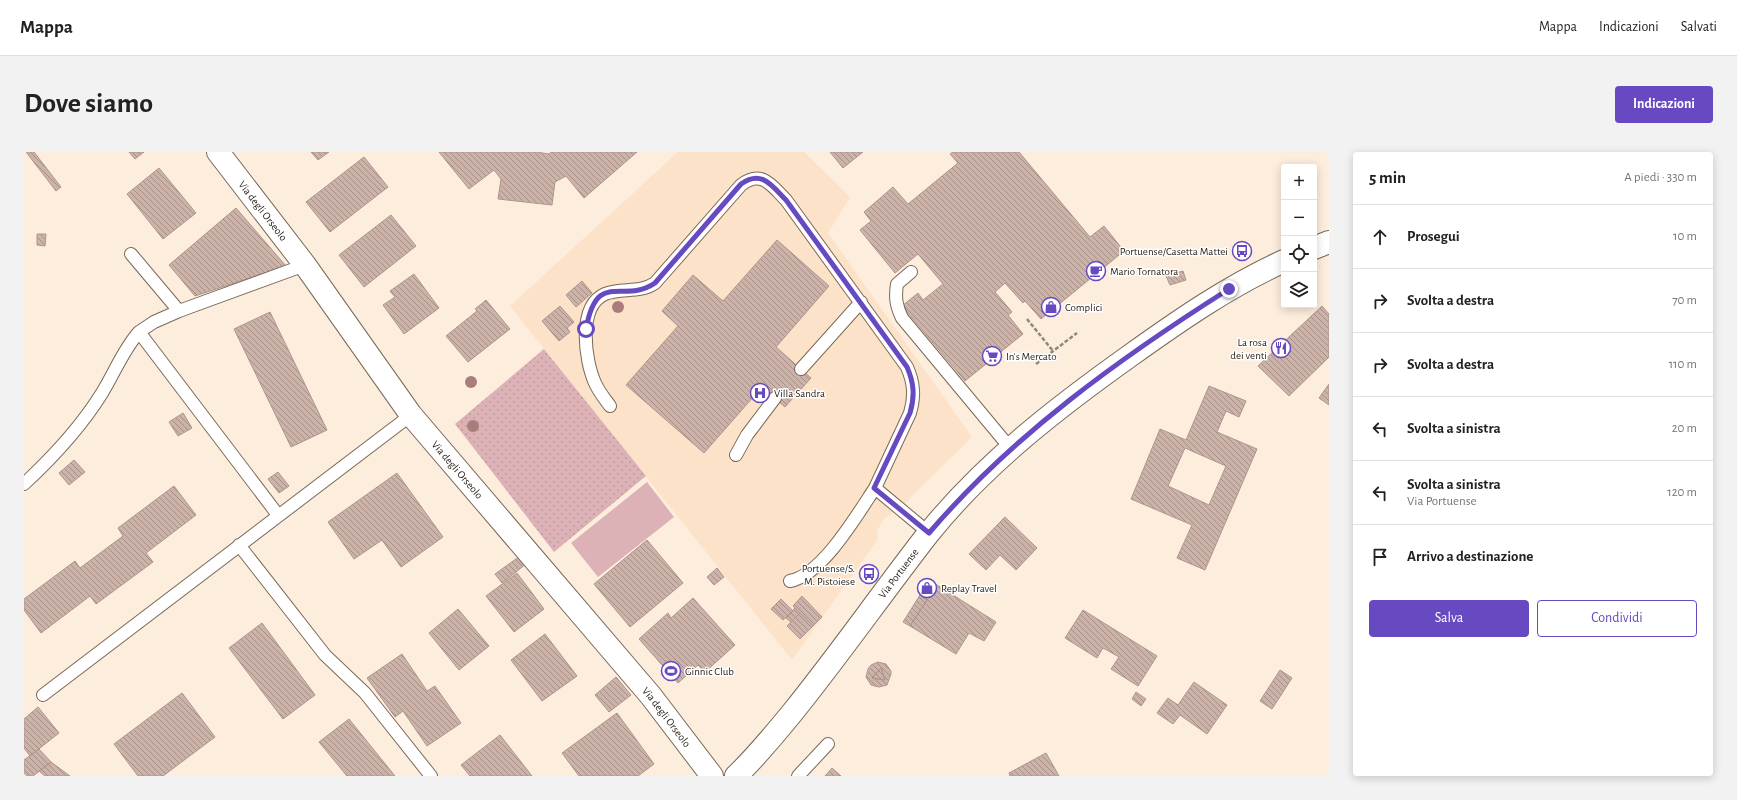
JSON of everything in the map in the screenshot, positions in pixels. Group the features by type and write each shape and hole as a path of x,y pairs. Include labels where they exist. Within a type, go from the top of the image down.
{"street":[{"name":"Via degli Orseolo","path":"218,152 305,265 411,414 651,696 712,776"},
{"path":"1317,247 1329,242"},
{"name":"Via Portuense","path":"736,776 776,734 929,533 959,499 1011,449 1067,402 1178,322 1229,289 1281,263"}],"lane":[{"path":"610,406 596,384 587,354 586,329 589,312 594,301 607,293 641,290 655,283 741,184 747,180 755,178 761,178 768,182 786,200 902,359 911,376 914,387 914,400 910,413 874,488 854,519 821,561 807,574 790,581"},
{"path":"131,254 179,311"},
{"path":"24,484 50,459 82,420 102,393 127,348 140,332 154,322 179,311 305,265"},
{"path":"911,272 897,284 895,295 896,306 902,318 1011,449"},
{"path":"801,369 861,302"},
{"path":"140,332 278,516"},
{"path":"736,455 747,435 775,398"},
{"path":"43,694 411,414"},
{"path":"874,488 929,533"},
{"path":"239,545 325,656 365,694 431,776"},
{"path":"798,776 828,744"}],"path":[{"path":"1026,319 1053,350"},
{"path":"1036,364 1077,333"}],"shaded area":[{"name":"Villa Sandra","path":"678,152 804,152 850,197 828,233 972,437 900,508 884,519 877,531 878,539 792,660 510,306"},
{"path":"544,349 646,476 554,552 455,424"},
{"path":"647,482 674,517 598,577 571,543"}],"building":[{"path":"26,152 34,152 61,187 56,191"},
{"path":"129,152 144,152 135,159"},
{"path":"311,152 329,152 318,160"},
{"path":"439,152 536,152 549,154 551,152 637,152 584,198 566,176 555,182 552,205 498,199 501,179 494,170 469,189"},
{"path":"830,152 863,152 843,168"},
{"path":"953,152 1019,152 1090,237 1104,226 1124,251 1041,319 1025,301 1023,303 1005,283 995,292 1012,312 1008,315 1023,334 965,381 902,306 918,293 923,300 943,284 918,254 895,273 860,230 871,221 864,212 893,187 908,204 958,163 950,154"},
{"path":"364,157 388,187 330,232 306,202"},
{"path":"159,168 196,213 163,239 127,194"},
{"path":"236,208 286,266 195,296 169,265"},
{"path":"391,215 416,246 364,287 339,255"},
{"path":"37,234 46,234 45,246 37,245"},
{"path":"777,240 829,286 776,347 811,378 785,407 762,387 704,453 626,385 678,326 662,311 693,275 723,301"},
{"path":"1183,271 1186,280 1170,285 1166,276"},
{"path":"414,274 439,308 404,334 383,305 395,297 390,291"},
{"path":"582,281 592,293 576,307 566,295"},
{"path":"486,300 510,329 468,362 446,336 477,311 475,309"},
{"path":"560,306 574,322 567,328 570,332 559,341 542,321"},
{"path":"1322,306 1329,314 1329,357 1289,396 1258,366"},
{"path":"270,312 327,430 291,447 234,329"},
{"path":"1329,384 1329,405 1319,398"},
{"path":"1209,386 1246,401 1239,417 1226,411 1217,432 1257,449 1205,570 1177,558 1192,525 1131,499 1160,429 1186,440","holes":["1185,448 1226,466 1209,505 1168,486"]},
{"path":"183,413 192,428 178,436 169,422"},
{"path":"74,460 85,472 69,485 59,473"},
{"path":"278,472 289,486 279,493 268,479"},
{"path":"397,473 443,537 401,567 382,540 354,559 328,522"},
{"path":"174,486 196,515 146,553 153,562 96,604 90,596 41,633 24,610 24,599 75,561 80,568 123,536 118,528"},
{"path":"1005,517 1037,548 1016,570 1000,555 986,570 969,554"},
{"path":"647,540 683,583 630,627 594,584"},
{"path":"520,556 526,564 502,583 495,574"},
{"path":"717,568 724,577 714,585 707,577"},
{"path":"517,573 544,609 514,632 486,596"},
{"path":"929,580 996,622 984,641 969,633 956,654 910,626 927,600 920,595"},
{"path":"920,595 927,600 910,626 903,622"},
{"path":"802,596 822,617 813,626 793,606"},
{"path":"693,598 735,645 705,672 698,665 678,683 639,639 668,613 671,618"},
{"path":"781,599 793,611 783,620 771,609"},
{"path":"795,608 800,613 791,622 786,618"},
{"path":"458,609 489,646 459,670 429,633"},
{"path":"1083,610 1157,656 1138,686 1111,669 1119,657 1103,648 1097,658 1065,638"},
{"path":"800,613 813,626 800,639 787,626"},
{"path":"262,623 315,695 283,719 229,648"},
{"path":"545,634 577,676 542,701 511,660"},
{"path":"402,654 427,691 435,686 461,723 427,746 403,711 395,717 367,678"},
{"path":"878,662 886,664 891,671 887,685 879,687 871,685 866,677 868,669 871,665","holes":["881,668 885,680 872,678"]},
{"path":"881,668 885,680 872,678"},
{"path":"1280,670 1292,678 1272,709 1260,701"},
{"path":"616,677 631,695 609,712 595,695"},
{"path":"1194,682 1227,705 1207,734 1180,715 1173,724 1157,713 1168,698 1178,705"},
{"path":"1136,692 1146,699 1141,706 1132,699"},
{"path":"182,693 215,737 163,776 138,776 114,744"},
{"path":"38,707 59,733 30,756 24,748 24,719"},
{"path":"617,713 654,764 638,776 579,776 562,753"},
{"path":"349,719 395,776 347,776 319,742"},
{"path":"500,735 532,776 470,776 461,765"},
{"path":"39,749 51,762 33,776 24,776 24,760"},
{"path":"1046,753 1059,776 1010,776 1009,773"},
{"path":"51,762 70,776 45,776 39,771"},
{"path":"832,768 841,776 825,776"}],"place":[{"name":"Portuense/Casetta Mattei","path":"1242,251"},
{"name":"Mario Tornatora","path":"1096,271"},
{"name":"Complici","path":"1051,307"},
{"name":"La rosa dei venti","path":"1281,348"},
{"name":"In's Mercato","path":"992,356"},
{"name":"Villa Sandra","path":"760,393"},
{"name":"Portuense/S. M. Pistoiese","path":"869,574"},
{"name":"Replay Travel","path":"927,588"},
{"name":"Ginnic Club","path":"671,671"}],"route":[{"path":"586,329 589,312 594,301 607,293 649,288 741,184 747,180 755,178 761,178 768,182 786,200 834,264 907,367 914,387 914,400 910,413 874,488 929,533 959,499 1026,435 1109,371 1178,322 1229,289"}]}
